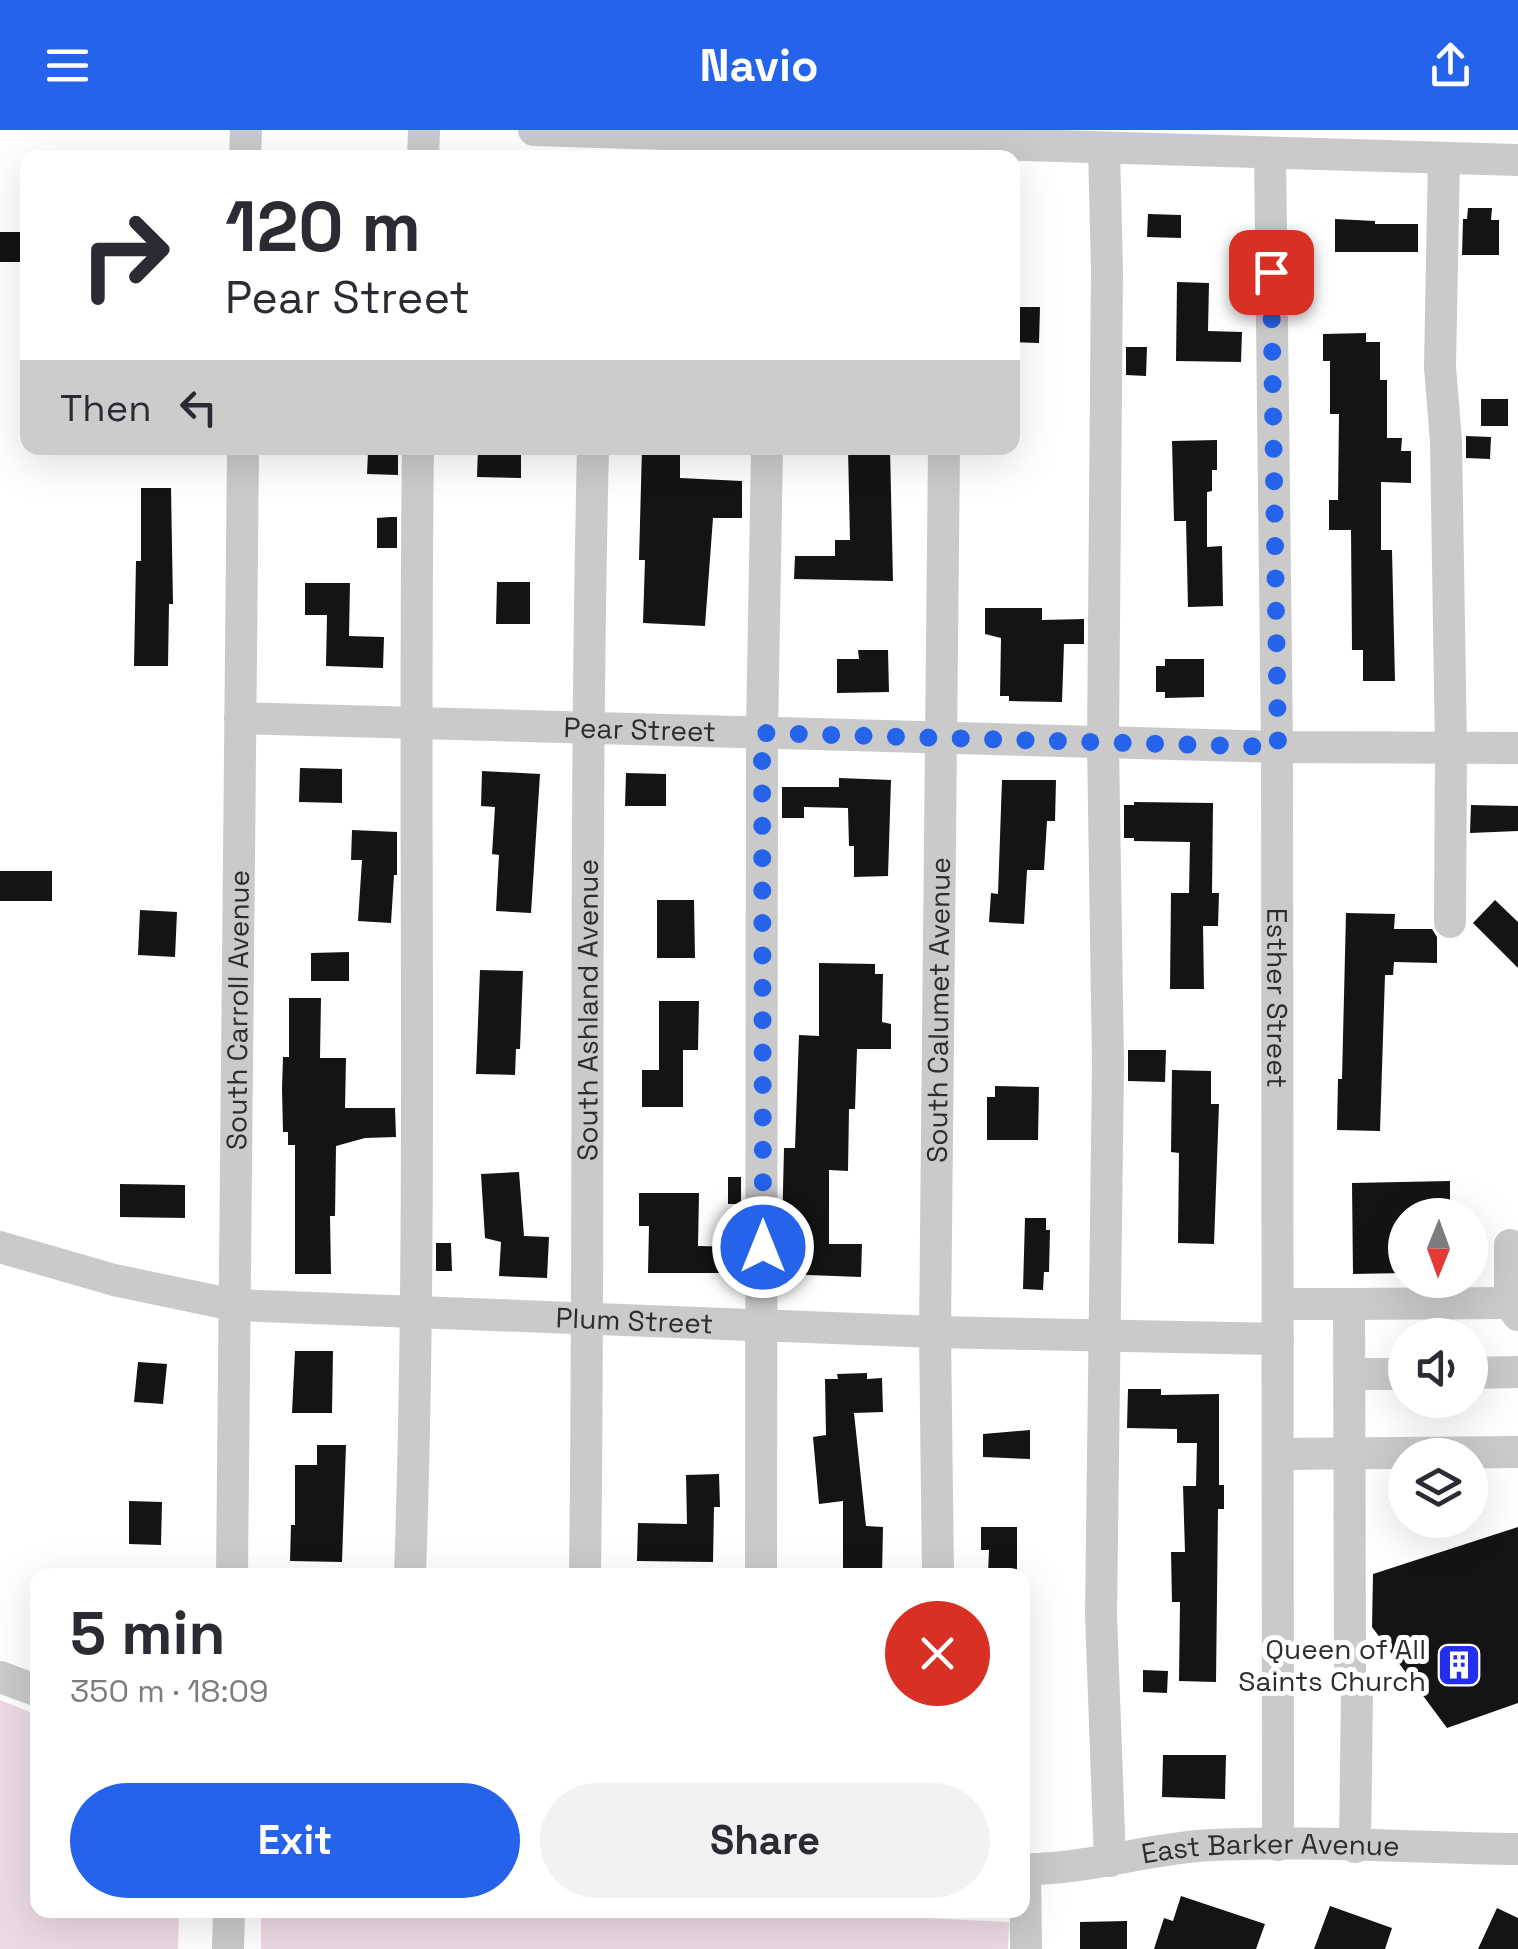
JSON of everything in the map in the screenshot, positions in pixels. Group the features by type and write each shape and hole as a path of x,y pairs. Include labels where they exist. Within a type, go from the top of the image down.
{"street":[{"path":"534,130 600,145 1104,148 1518,160"},
{"path":"1104,148 1108,270 1103,742 1108,1065 1101,1615 1110,1862"},
{"name":"Esther Street","path":"1270,152 1278,747 1278,1845"},
{"path":"1444,158 1440,367 1446,441 1452,748 1450,922"},
{"name":"South Carroll Avenue","path":"232,1568 242,455"},
{"path":"410,1568 418,1312 414,723 418,455"},
{"name":"South Ashland Avenue","path":"585,1568 589,1320 586,728 593,455"},
{"path":"761,1568 762,733 767,455"},
{"name":"South Calumet Avenue","path":"938,1568 935,1332 944,455"},
{"name":"Pear Street","path":"240,718 1278,747 1518,748"},
{"path":"1278,1304 1514,1309 1510,1245"},
{"name":"Plum Street","path":"0,1248 114,1280 234,1305 935,1332 1278,1338"},
{"path":"1350,1304 1350,1674 1357,1691 1355,1846"},
{"path":"1488,1373 1518,1372"},
{"path":"1350,1374 1388,1374"},
{"path":"1278,1454 1518,1452"},
{"path":"0,1677 30,1688"},
{"name":"East Barker Avenue","path":"1030,1869 1110,1862 1164,1848 1278,1845 1518,1850"},
{"path":"228,1949 229,1918"},
{"path":"1025,1918 1026,1949"}],"shaded area":[{"path":"0,1700 30,1712 30,1918 179,1918 178,1949 0,1949"},
{"path":"261,1918 925,1918 1009,1922 1008,1949 261,1949"}],"building":[{"path":"1468,208 1492,208 1491,220 1499,220 1499,255 1462,255 1463,219 1467,219"},
{"path":"1148,214 1181,215 1181,238 1147,237"},
{"path":"1335,219 1418,224 1418,252 1335,252"},
{"path":"0,232 20,232 20,262 0,262"},
{"path":"1177,282 1209,283 1208,331 1242,332 1241,362 1176,361"},
{"path":"1020,307 1040,307 1039,343 1020,342"},
{"path":"1366,333 1366,342 1380,342 1380,380 1387,380 1387,438 1402,438 1401,451 1411,451 1411,483 1381,482 1381,550 1392,550 1395,681 1363,681 1363,650 1352,650 1351,530 1329,530 1329,500 1338,500 1339,414 1330,414 1330,361 1323,361 1323,334"},
{"path":"1126,347 1147,347 1146,376 1126,375"},
{"path":"1481,399 1508,399 1508,426 1481,426"},
{"path":"1466,436 1491,437 1490,459 1466,458"},
{"path":"1217,440 1217,470 1212,470 1212,491 1207,492 1207,547 1222,546 1223,606 1188,607 1186,521 1174,521 1172,441"},
{"path":"368,455 398,455 398,475 367,474"},
{"path":"478,455 521,455 521,478 477,477"},
{"path":"642,455 680,455 680,478 742,481 742,518 713,518 705,626 643,623 645,560 639,560"},
{"path":"848,455 890,455 893,581 794,579 795,556 835,556 835,540 850,540"},
{"path":"141,488 171,488 173,604 169,604 168,666 134,666"},
{"path":"397,517 397,548 377,548 377,518"},
{"path":"497,582 530,582 530,624 496,624"},
{"path":"305,583 350,583 349,636 384,637 383,668 326,666 327,615 305,615"},
{"path":"985,608 1042,608 1042,620 1084,619 1084,644 1064,644 1062,702 1009,701 1009,696 1000,696 1001,638 985,634"},
{"path":"858,650 888,650 889,692 837,693 837,659 859,659"},
{"path":"1165,659 1204,659 1204,697 1165,698 1165,692 1156,692 1156,666 1165,666"},
{"path":"300,768 342,769 342,803 299,802"},
{"path":"482,771 540,774 531,913 496,911 499,855 492,854 495,807 481,806"},
{"path":"626,773 666,774 666,806 625,806"},
{"path":"839,778 891,780 888,876 854,877 848,808 804,807 804,818 782,818 782,787 839,787"},
{"path":"1002,780 1056,780 1055,821 1047,821 1044,870 1027,870 1024,924 989,922 991,893 998,894"},
{"path":"1213,803 1212,893 1219,893 1218,926 1203,926 1204,989 1170,989 1171,893 1189,893 1190,842 1124,838 1124,805"},
{"path":"1471,805 1518,806 1518,831 1470,833"},
{"path":"352,830 397,832 391,923 358,921 362,860 351,860"},
{"path":"0,871 52,871 52,901 0,901"},
{"path":"657,900 694,900 695,958 657,958"},
{"path":"1495,900 1518,922 1518,968 1473,923"},
{"path":"140,910 177,912 175,957 138,955"},
{"path":"1346,913 1395,914 1394,929 1432,929 1437,937 1437,963 1394,962 1393,975 1385,975 1380,1131 1337,1130"},
{"path":"349,952 349,981 311,981 311,953"},
{"path":"819,963 875,964 875,974 883,974 882,1022 891,1024 891,1049 857,1049 855,1109 849,1109 848,1171 829,1170 829,1244 862,1244 861,1277 781,1274 784,1148 795,1148 799,1035 819,1036"},
{"path":"480,970 523,971 515,1075 476,1074"},
{"path":"289,998 321,998 320,1058 346,1058 345,1108 395,1108 396,1137 365,1138 336,1146 335,1216 330,1216 331,1274 295,1274 295,1145 288,1145 288,1132 283,1132 282,1089 283,1057 289,1057"},
{"path":"659,1001 699,1001 698,1050 683,1050 683,1107 642,1107 642,1070 659,1070"},
{"path":"1128,1050 1166,1050 1165,1082 1128,1081"},
{"path":"1172,1070 1211,1071 1211,1104 1219,1104 1214,1244 1178,1243 1179,1153 1171,1152"},
{"path":"995,1086 1039,1087 1038,1140 987,1140 987,1097 995,1097"},
{"path":"519,1172 524,1236 549,1237 547,1278 499,1276 501,1242 485,1238 481,1174"},
{"path":"728,1177 741,1177 741,1204 728,1204"},
{"path":"1450,1181 1450,1198 1388,1198 1388,1273 1353,1274 1352,1183"},
{"path":"120,1184 185,1185 185,1218 120,1217"},
{"path":"639,1193 699,1193 698,1246 741,1247 741,1273 648,1273 649,1226 639,1226"},
{"path":"1025,1218 1046,1218 1046,1230 1050,1230 1049,1272 1044,1272 1043,1290 1023,1289"},
{"path":"436,1243 451,1243 452,1271 436,1271"},
{"path":"295,1351 333,1351 332,1413 292,1413"},
{"path":"138,1362 167,1364 163,1404 134,1402"},
{"path":"867,1373 867,1379 882,1378 883,1412 854,1413 866,1526 883,1527 882,1568 843,1568 843,1501 819,1504 813,1437 826,1435 825,1379 838,1379 837,1374"},
{"path":"1128,1389 1161,1389 1161,1395 1219,1394 1219,1485 1224,1485 1224,1509 1218,1509 1216,1682 1179,1681 1180,1602 1172,1602 1171,1552 1185,1552 1183,1486 1196,1486 1197,1443 1177,1443 1177,1429 1127,1428"},
{"path":"1030,1430 1030,1459 983,1457 983,1434"},
{"path":"317,1445 346,1445 342,1562 290,1561 291,1525 295,1525 295,1465 317,1465"},
{"path":"719,1474 720,1507 714,1507 713,1562 637,1561 638,1523 687,1524 686,1475"},
{"path":"129,1501 162,1502 161,1545 129,1544"},
{"path":"981,1527 1017,1527 1017,1568 988,1568 989,1550 981,1550"},
{"name":"Queen of All Saints Church","path":"1518,1527 1518,1703 1447,1728 1372,1627 1373,1574"},
{"path":"1143,1670 1168,1671 1167,1693 1143,1692"},
{"path":"1163,1755 1226,1755 1225,1799 1162,1797"},
{"path":"1181,1896 1265,1924 1256,1949 1154,1949 1164,1918 1173,1921"},
{"path":"1330,1906 1392,1928 1385,1949 1314,1949"},
{"path":"1497,1908 1518,1918 1518,1949 1478,1949"},
{"path":"1127,1921 1127,1949 1080,1949 1080,1922"}],"place":[{"name":"Queen of All Saints Church","path":"1459,1665"}],"route":[{"path":"763,1247 762,733 1278,747 1271,272"}]}
